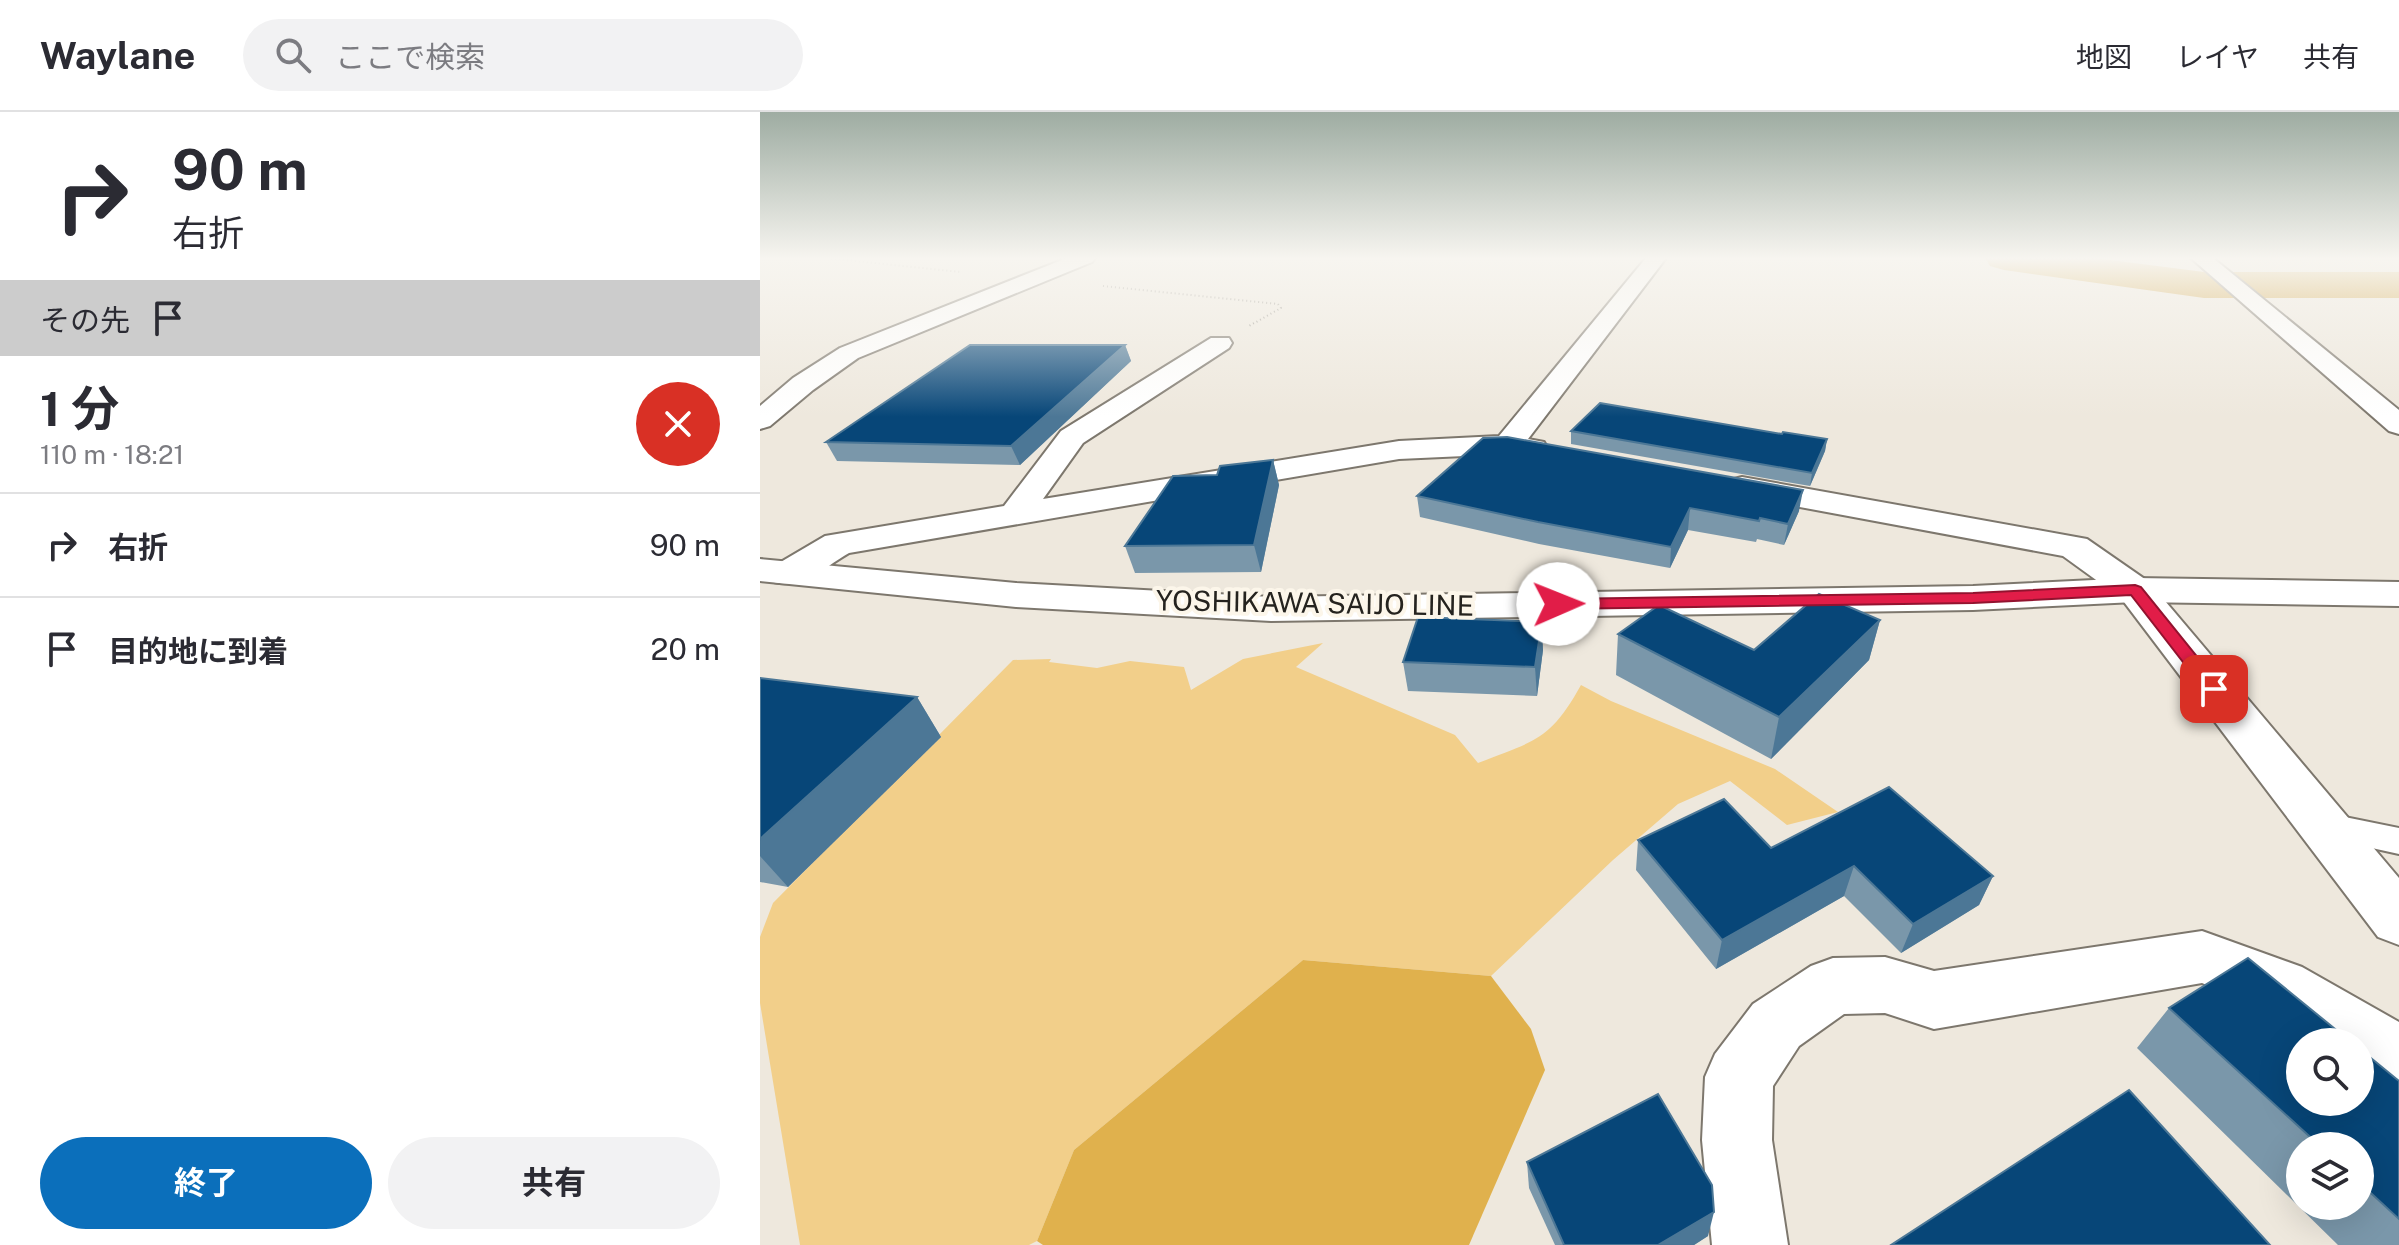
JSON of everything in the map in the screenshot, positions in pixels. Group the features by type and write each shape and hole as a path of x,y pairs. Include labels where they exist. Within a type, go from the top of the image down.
{"street":[{"path":"760,420 803,384 849,353 954,311"},
{"path":"1508,445 1614,311"},
{"path":"2264,311 2399,425"},
{"path":"1015,514 1072,437 1220,343"},
{"path":"774,572 838,544 1399,450 1508,445 1571,456"},
{"path":"1713,482 2074,547 2135,590 2399,920"},
{"name":"YOSHIKAWA SAIJO LINE","path":"774,572 1016,595 1271,609 1973,598 2135,590 2399,594"},
{"path":"1750,1245 1737,1140 1739,1077 1776,1025 1833,986 1885,985 1934,1000 2202,957 2239,966 2279,985 2399,1058"}],"lane":[{"path":"2324,826 2399,841"}],"shaded area":[{"path":"1323,643 1296,667 1455,735 1478,763 1539,737 1560,718 1581,685 1611,701 1775,769 1838,812 1787,825 1730,781 1678,804 1613,860 1491,976 1303,960 1074,1150 1037,1241 1029,1245 800,1245 760,1003 760,937 773,903 1013,660 1051,659 1049,662 1097,668 1130,661 1184,667 1191,690 1243,659"},
{"path":"1303,960 1491,976 1531,1029 1545,1070 1469,1245 1043,1245 1037,1241 1074,1150"}],"building":[{"path":"970,345 1125,345 1011,446 826,442"},
{"path":"1600,403 1827,439 1812,473 1571,431"},
{"path":"1507,437 1803,490 1788,524 1690,508 1671,547 1417,496 1483,438"},
{"path":"1273,460 1254,545 1125,546 1173,476 1217,475 1220,466"},
{"path":"1819,594 1880,620 1779,717 1618,634 1659,605 1754,650"},
{"path":"1418,617 1542,622 1535,667 1403,662"},
{"path":"760,678 917,697 760,839"},
{"path":"1889,787 1993,876 1913,924 1854,866 1722,940 1638,840 1724,799 1771,848"},
{"path":"2248,958 2334,1028 2286,1028 2286,1115 2169,1008"},
{"path":"2374,1060 2399,1081 2399,1219 2374,1196 2374,1132 2305,1132 2287,1116 2374,1116"},
{"path":"2129,1090 2270,1245 1891,1245"},
{"path":"1658,1094 1712,1185 1714,1212 1658,1245 1564,1245 1527,1162"}],"route":[{"path":"1558,604 1973,598 2135,590 2214,689"}]}
